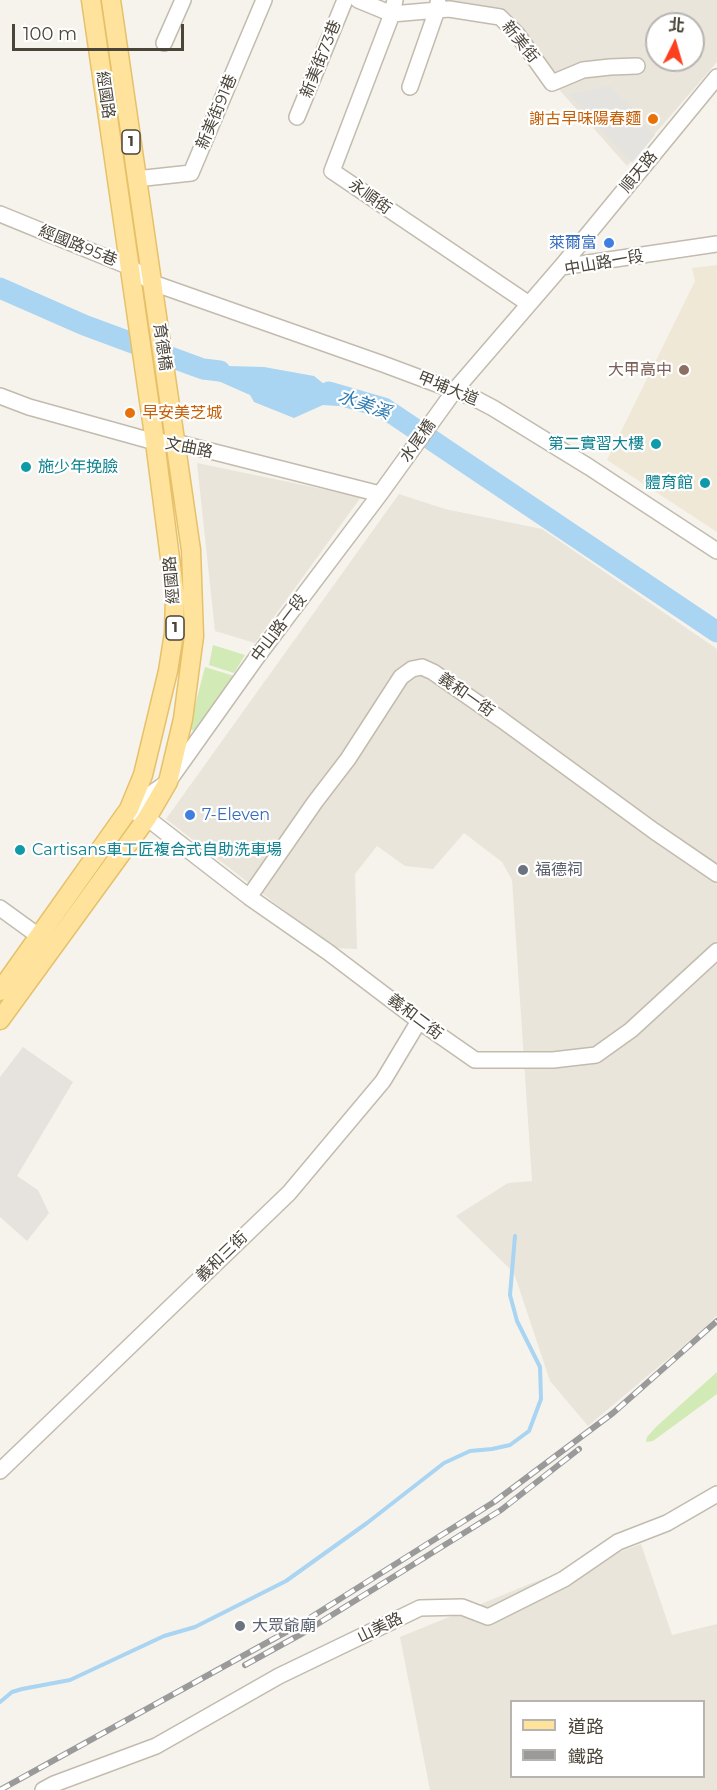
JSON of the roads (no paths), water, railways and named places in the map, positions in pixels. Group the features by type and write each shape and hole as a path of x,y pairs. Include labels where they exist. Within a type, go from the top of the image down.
{"main road":[{"name":"經國路","path":"91,0 134,297"},
{"name":"經國路","path":"111,0 156,304"},
{"name":"育德橋","path":"134,297 146,382"},
{"name":"育德橋","path":"156,304 168,390"},
{"name":"經國路","path":"129,809 143,775 168,671 174,633 175,597 146,382"},
{"name":"經國路","path":"168,390 190,550 194,636 183,719 168,782"},
{"name":"中山路一段","path":"0,1020 147,818 168,782"},
{"name":"中山路一段","path":"0,991 129,809"}],"street":[{"path":"164,44 183,0"},
{"name":"新美街91巷","path":"136,179 191,173 264,0"},
{"name":"新美街73巷","path":"297,117 345,0"},
{"name":"新美街","path":"358,0 393,7 438,5 449,9 500,17 516,34 552,84 583,70 609,66 637,66"},
{"path":"410,87 438,5"},
{"name":"永順街","path":"393,7 332,171 529,304"},
{"name":"順天路","path":"561,267 717,77"},
{"name":"經國路95巷","path":"0,214 130,267 153,284"},
{"name":"中山路一段","path":"445,404 561,267 717,244"},
{"name":"甲埔大道","path":"153,284 455,390 494,408 640,499 717,551"},
{"name":"文曲路","path":"0,396 29,407 155,442 175,442 380,494"},
{"name":"水尾橋","path":"392,477 445,404"},
{"name":"中山路一段","path":"129,809 168,782 257,657 392,477"},
{"path":"640,499 672,509 717,538"},
{"name":"義和一街","path":"249,897 348,759 401,677 412,669 422,667 433,672 502,720 717,874"},
{"name":"義和二街","path":"129,809 147,818 249,897 475,1060 553,1060 596,1055 632,1030 717,951"},
{"path":"0,908 40,937"},
{"name":"義和三街","path":"0,1471 289,1193 383,1081 419,1021"},
{"name":"山美路","path":"43,1790 156,1746 279,1676 420,1608 462,1607 488,1617 564,1579 618,1542 667,1522 717,1494"}],"water":[{"path":"192,365 264,367 314,376 324,384 357,400 338,406 323,405 294,418 254,402 250,395 198,372"}],"waterway":[{"name":"水美溪","path":"0,288 84,325 203,369 220,371"},
{"name":"水美溪","path":"329,392 384,408 717,632"},
{"path":"0,1702 12,1692 70,1680 164,1636 195,1627 286,1581 367,1523 444,1463 470,1451 510,1445 529,1431 541,1399 540,1367 517,1321 510,1295 515,1236"}],"railway":[{"path":"0,1790 297,1626 494,1502 613,1413 717,1321"},
{"path":"245,1665 303,1633 501,1510 579,1449"}],"place":[{"name":"謝古早味陽春麵","path":"653,119"},
{"name":"萊爾富","path":"609,243"},
{"name":"大甲高中","path":"684,370"},
{"name":"早安美芝城","path":"130,413"},
{"name":"第二實習大樓","path":"656,444"},
{"name":"施少年挽臉","path":"26,467"},
{"name":"體育館","path":"705,483"},
{"name":"7-Eleven","path":"190,815"},
{"name":"Cartisans車工匠複合式自助洗車場","path":"20,850"},
{"name":"福德祠","path":"523,870"},
{"name":"大眾爺廟","path":"240,1626"}]}
